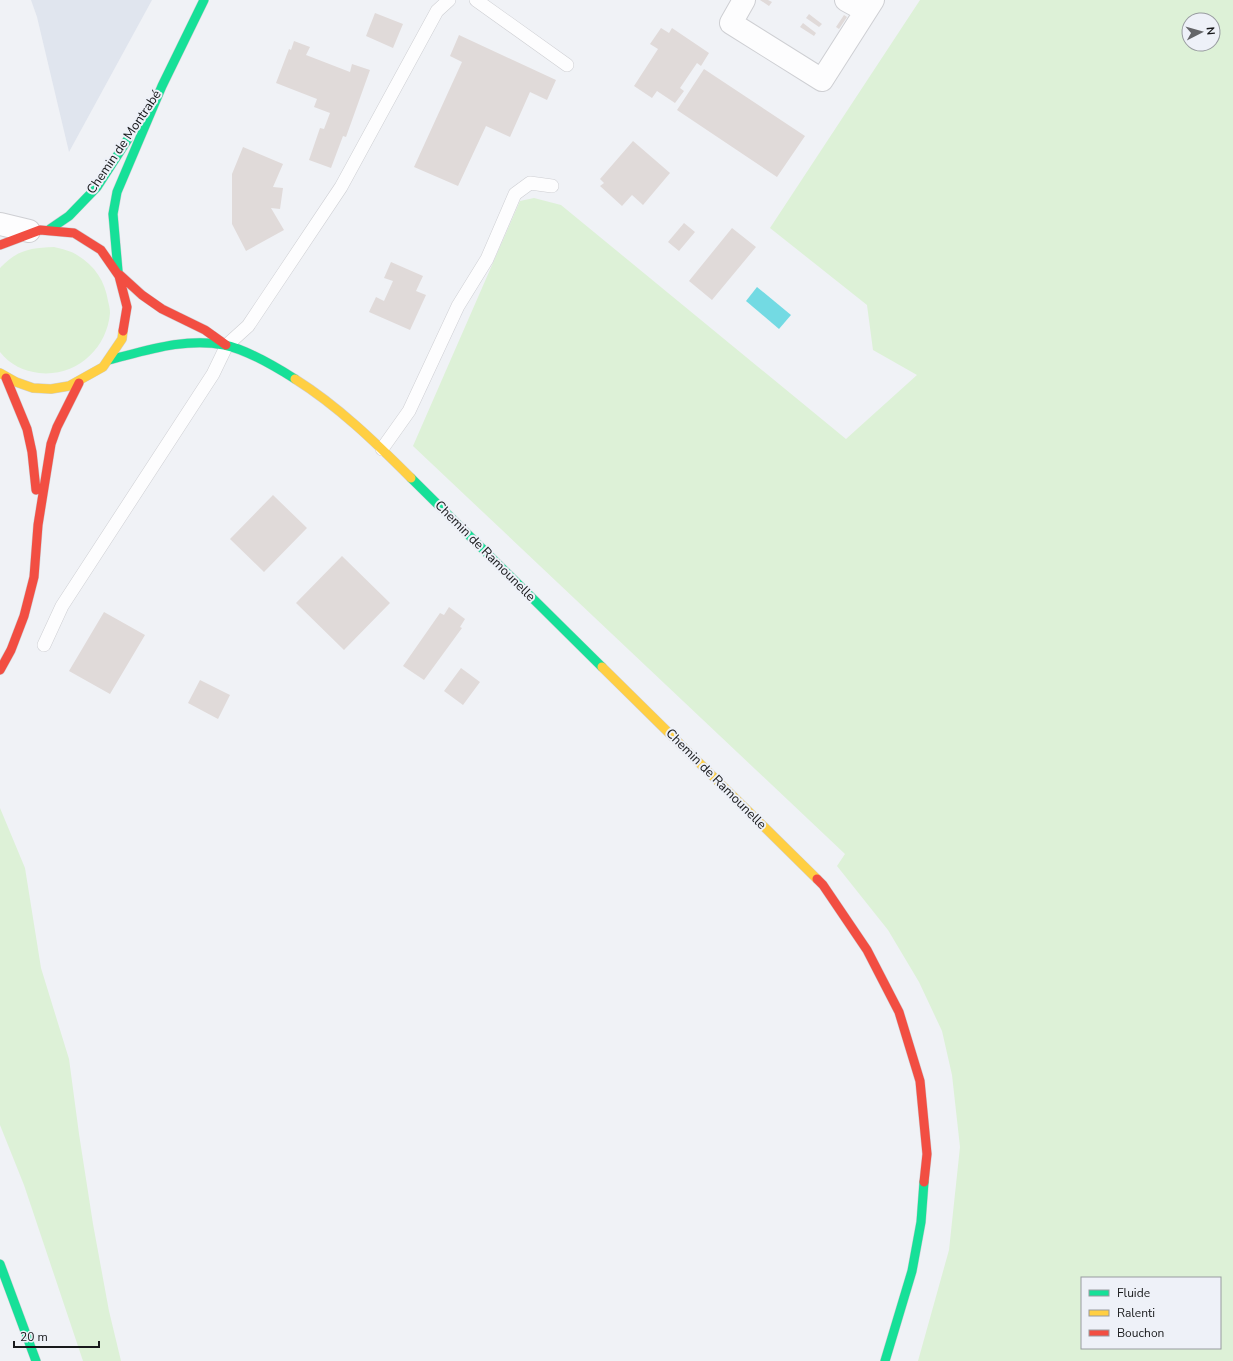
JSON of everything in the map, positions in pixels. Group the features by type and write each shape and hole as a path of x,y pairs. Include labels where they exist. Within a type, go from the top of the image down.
{"main road":[{"name":"Chemin de Montrabé","path":"119,273 113,214 117,192 162,86 204,0"},
{"name":"Chemin de Montrabé","path":"0,244 14,236 40,230 69,216 97,187 162,86"},
{"path":"3,375 27,386 49,390 64,388 79,383 95,374 109,360 119,345 125,328 128,310 126,292 119,273 110,259 90,241 77,234 64,230 40,230"},
{"name":"Chemin de Ramounelle","path":"119,273 142,295 162,309 205,330 227,345 255,356 298,380 382,449 823,885 867,950 899,1012 920,1081 927,1154 921,1222 912,1272 885,1361"},
{"name":"Chemin de Ramounelle","path":"109,360 163,347 187,344 227,345"},
{"path":"3,375 27,429 32,452 38,525"},
{"path":"0,670 24,616 34,578 38,525 51,444 57,427 79,383"},
{"path":"0,1264 36,1361"}],"street":[{"path":"744,0 731,23 822,80 869,5 846,0"},
{"path":"0,224 40,230"}],"lane":[{"path":"44,644 62,606 213,374 227,345 248,326 341,187 437,11 449,0"},
{"path":"476,0 567,65"},
{"path":"382,449 409,411 458,306 487,259 515,194 530,183 552,186"}],"shaded area":[{"path":"31,0 152,0 69,152 37,17"}],"green space":[{"path":"920,0 1233,0 1233,1361 918,1361 949,1250 960,1147 952,1075 942,1031 919,982 888,930 837,866 845,854 413,446 520,201 534,198 561,205 846,439 917,375 873,350 867,305 770,228"},
{"path":"54,247 75,254 94,269 102,281 107,294 110,313 108,326 103,338 96,349 87,358 77,365 65,370 53,373 39,373 18,367 4,357 0,352 0,268 12,257 24,251"},
{"path":"0,808 25,868 41,968 69,1059 93,1224 109,1311 121,1361 83,1361 24,1185 0,1125"}],"water":[{"path":"757,287 791,315 779,329 746,301"}],"building":[{"path":"760,0 768,0 772,2 769,6"},
{"path":"375,13 403,24 393,48 366,36"},
{"path":"809,14 822,24 819,27 806,18"},
{"path":"844,15 847,17 839,29 836,27"},
{"path":"803,23 816,33 814,36 800,27"},
{"path":"661,28 669,33 672,28 709,53 701,66 697,63 680,88 684,91 675,103 657,91 652,98 634,86 658,49 650,44"},
{"path":"459,35 556,80 547,100 530,92 510,137 486,126 458,186 414,167 462,62 450,56"},
{"path":"294,41 310,47 306,55 350,72 352,64 370,70 346,137 343,136 331,168 309,160 320,128 324,129 330,113 314,107 317,99 276,83 289,49 291,50"},
{"path":"704,69 805,136 777,177 677,110"},
{"path":"633,141 670,173 643,205 632,195 622,206 600,186 604,183 600,179"},
{"path":"243,147 283,164 273,187 283,188 280,209 271,208 284,230 246,251 232,224 232,174"},
{"path":"684,223 695,232 679,251 668,242"},
{"path":"732,228 756,247 712,300 689,281"},
{"path":"391,262 423,276 416,291 426,295 410,330 369,312 376,297 384,301 393,281 384,278"},
{"path":"273,495 307,528 264,572 230,539"},
{"path":"342,556 390,603 344,650 296,603"},
{"path":"449,607 465,619 460,627 462,628 424,680 403,666 440,613 444,615"},
{"path":"104,612 145,635 110,694 69,671"},
{"path":"461,668 480,682 463,705 444,691"},
{"path":"200,680 230,695 218,719 188,703"}],"traffic: fast":[{"path":"118,271 113,214 117,192 162,86 204,0"},
{"path":"50,229 69,216 97,187 128,139"},
{"path":"109,360 166,346 210,343 232,347 251,354 295,379"},
{"path":"411,478 602,667"},
{"path":"885,1361 912,1271 921,1222 924,1182"},
{"path":"0,1264 36,1361"}],"traffic: slow":[{"path":"0,373 16,382 33,388 51,389 69,386 103,367 122,339 123,331"},
{"path":"295,379 341,413 370,438 411,478"},
{"path":"602,667 817,879"}],"traffic: jam":[{"path":"0,245 40,230 74,233 101,250 119,276 127,307 123,331"},
{"path":"120,275 142,295 162,309 205,330 226,345"},
{"path":"6,378 27,429 32,452 36,490"},
{"path":"0,670 11,650 24,616 34,577 38,525 51,444 57,427 79,383"},
{"path":"817,879 823,885 867,950 899,1012 920,1081 927,1154 924,1182"}]}
